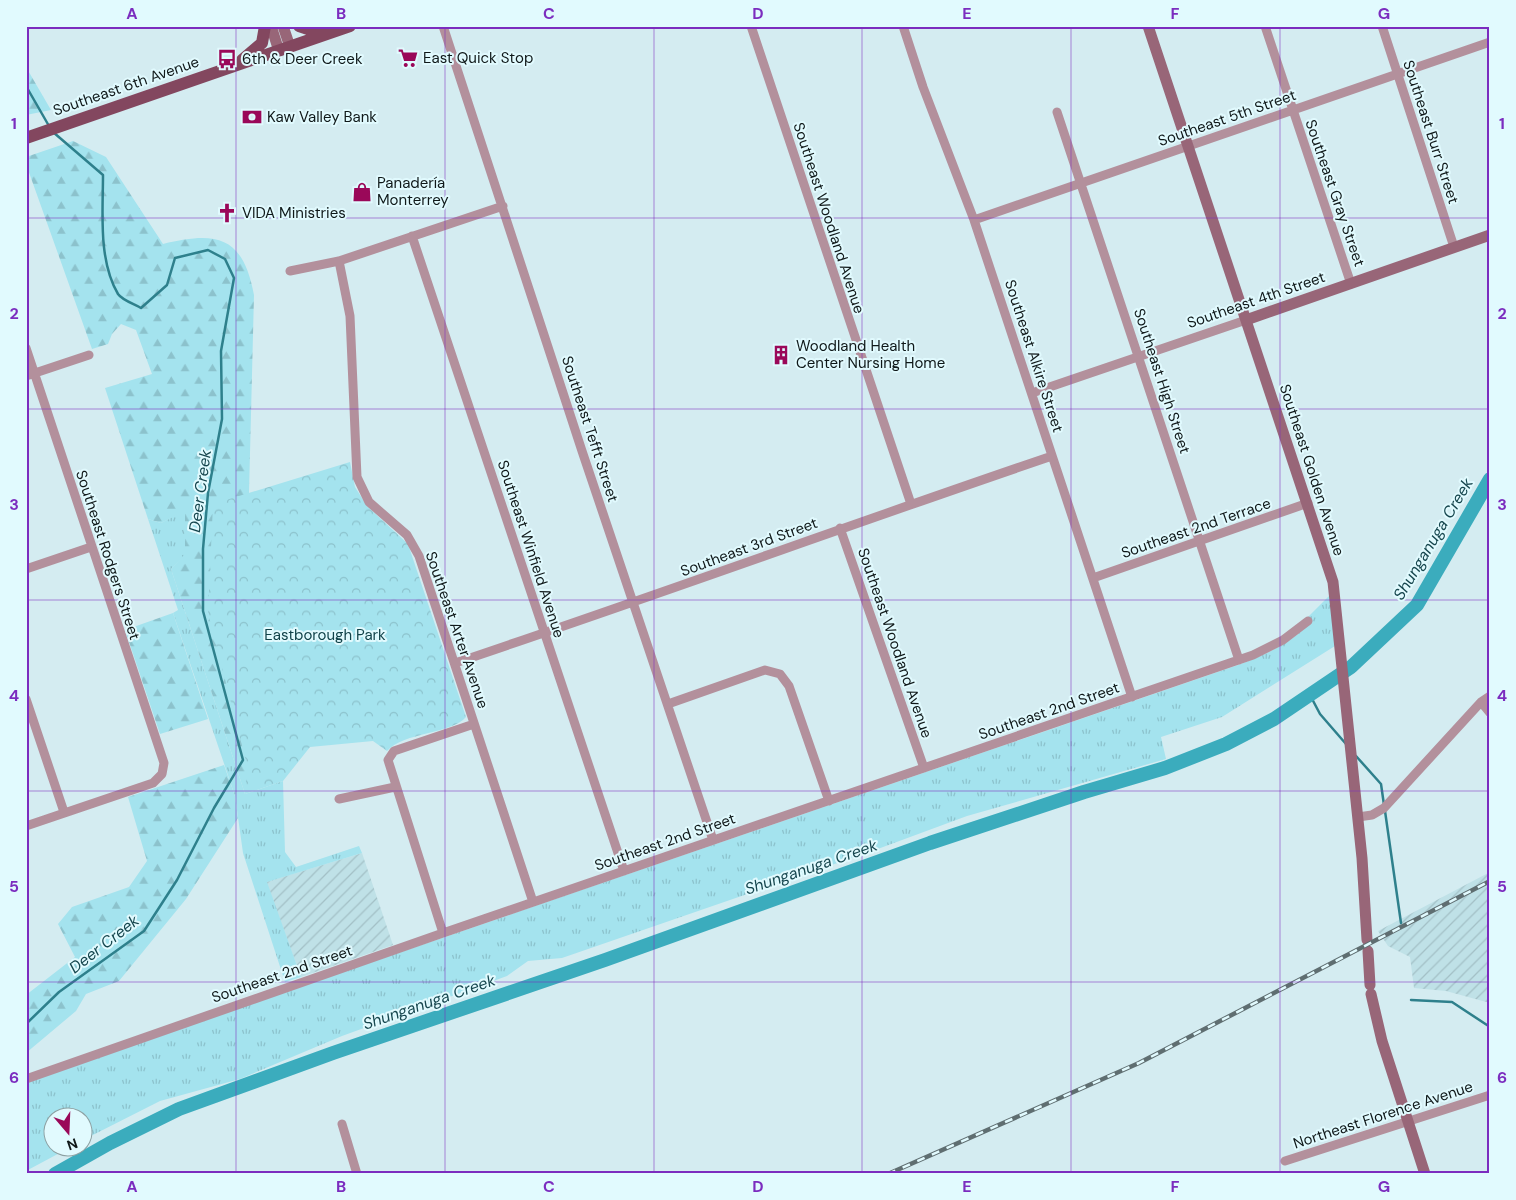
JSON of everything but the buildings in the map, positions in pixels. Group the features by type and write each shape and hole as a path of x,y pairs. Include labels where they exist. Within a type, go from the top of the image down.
{"main road":[{"path":"234,66 259,46 265,37 266,26"},
{"path":"298,26 308,29 349,26"},
{"name":"Southeast 6th Avenue","path":"29,137 349,26"}],"street":[{"path":"271,26 285,49"},
{"path":"283,26 285,49"},
{"name":"Southeast Tefft Street","path":"444,26 713,840"},
{"name":"Southeast Woodland Avenue","path":"751,26 911,504"},
{"name":"Southeast Alkire Street","path":"903,26 923,87 974,220 1132,697"},
{"name":"Southeast Golden Avenue","path":"1148,26 1333,582 1350,728 1371,990 1382,1041 1425,1174"},
{"name":"Southeast Gray Street","path":"1265,26 1351,284"},
{"name":"Southeast Burr Street","path":"1382,26 1454,247"},
{"name":"Southeast 5th Street","path":"974,220 1490,42"},
{"name":"Southeast High Street","path":"1057,112 1240,660"},
{"path":"290,271 339,260 503,206"},
{"name":"Southeast 4th Street","path":"1032,393 1490,235"},
{"name":"Southeast Winfield Avenue","path":"412,236 624,871"},
{"name":"Southeast Arter Avenue","path":"339,260 350,316 357,477 369,502 398,526 414,545 455,663 533,902"},
{"name":"Southeast Rodgers Street","path":"26,348 30,375 163,759 164,770 153,783 64,812"},
{"path":"30,375 89,355"},
{"name":"Southeast 3rd Street","path":"455,663 634,603 840,528 1052,456"},
{"name":"Southeast 2nd Terrace","path":"1093,578 1308,503"},
{"name":"Southeast Woodland Avenue","path":"840,528 924,768"},
{"path":"26,570 91,547"},
{"name":"Southeast 2nd Street","path":"26,1078 443,932 1240,660 1283,640 1308,621"},
{"path":"668,704 766,670 780,674 790,686 829,801"},
{"path":"1358,817 1372,815 1384,808 1481,702 1490,696"},
{"path":"26,699 64,812 26,826"},
{"path":"1481,702 1490,713"},
{"path":"443,932 388,763 389,757 394,751 474,724"},
{"path":"339,799 395,787"},
{"name":"Northeast Florence Avenue","path":"1285,1161 1490,1095"},
{"path":"342,1124 357,1174"}],"shaded area":[{"path":"362,853 393,945 301,977 266,882"},
{"path":"1490,872 1490,1003 1446,991 1414,988 1410,957 1388,946 1378,931"}],"green space":[{"path":"26,67 51,110 26,115"},
{"path":"73,141 106,157 163,244 198,238 213,239 225,243 235,250 243,260 249,275 254,295 249,493 238,527 260,750 245,794 171,569 185,554 185,511 161,523 148,519 105,388 152,374 136,330 121,324 112,334 108,344 92,349 26,164 26,157"},
{"name":"Eastborough Park","path":"350,462 355,487 367,506 408,544 466,717 450,727 405,740 387,751 373,741 310,747 283,781 245,794 247,765 208,613 213,504"},
{"path":"185,510 185,555 171,569 245,794 283,781 285,852 296,867 359,846 362,853 267,882 301,977 285,982 243,853 235,796 173,613 178,610 148,519 161,523"},
{"path":"1330,595 1335,646 1222,717 1161,737 1166,759 967,816 875,850 562,958 528,961 507,976 342,1036 240,1079 160,1101 92,1135 92,1108 42,1108 42,1158 50,1158 26,1171 26,1083 369,963 1238,665 1268,653 1287,642 1311,622 1308,617"},
{"path":"173,613 208,719 160,734 125,630"},
{"path":"224,765 235,796 238,818 186,899 119,981 86,994 76,1011 26,1053 26,995 75,957 58,924 72,907 129,887 147,861 128,797"}],"waterway":[{"name":"Deer Creek","path":"26,86 49,126"},
{"name":"Deer Creek","path":"26,1024 59,992 144,931 177,880 214,808 243,760 203,611 203,549 208,493 222,419 221,351 234,278 225,259 208,250 175,258 167,285 141,308 122,298 112,281 104,251 102,220 103,175 53,132"},
{"name":"Shunganuga Creek","path":"55,1174 110,1143 179,1109 333,1053 605,960 930,843 1084,792 1165,768 1226,744 1274,719 1351,667 1417,605 1490,479"},
{"path":"1310,695 1320,714 1346,744"},
{"path":"1356,756 1381,784 1384,805"},
{"path":"1385,811 1401,923"},
{"path":"1411,1000 1452,1002 1490,1027"}],"railway":[{"path":"888,1174 1139,1063 1490,881"}],"place":[{"name":"East Quick Stop","path":"408,58"},
{"name":"6th & Deer Creek","path":"227,59"},
{"name":"Kaw Valley Bank","path":"252,117"},
{"name":"Panadería Monterrey","path":"362,192"},
{"name":"VIDA Ministries","path":"227,213"},
{"name":"Woodland Health Center Nursing Home","path":"781,355"}]}
